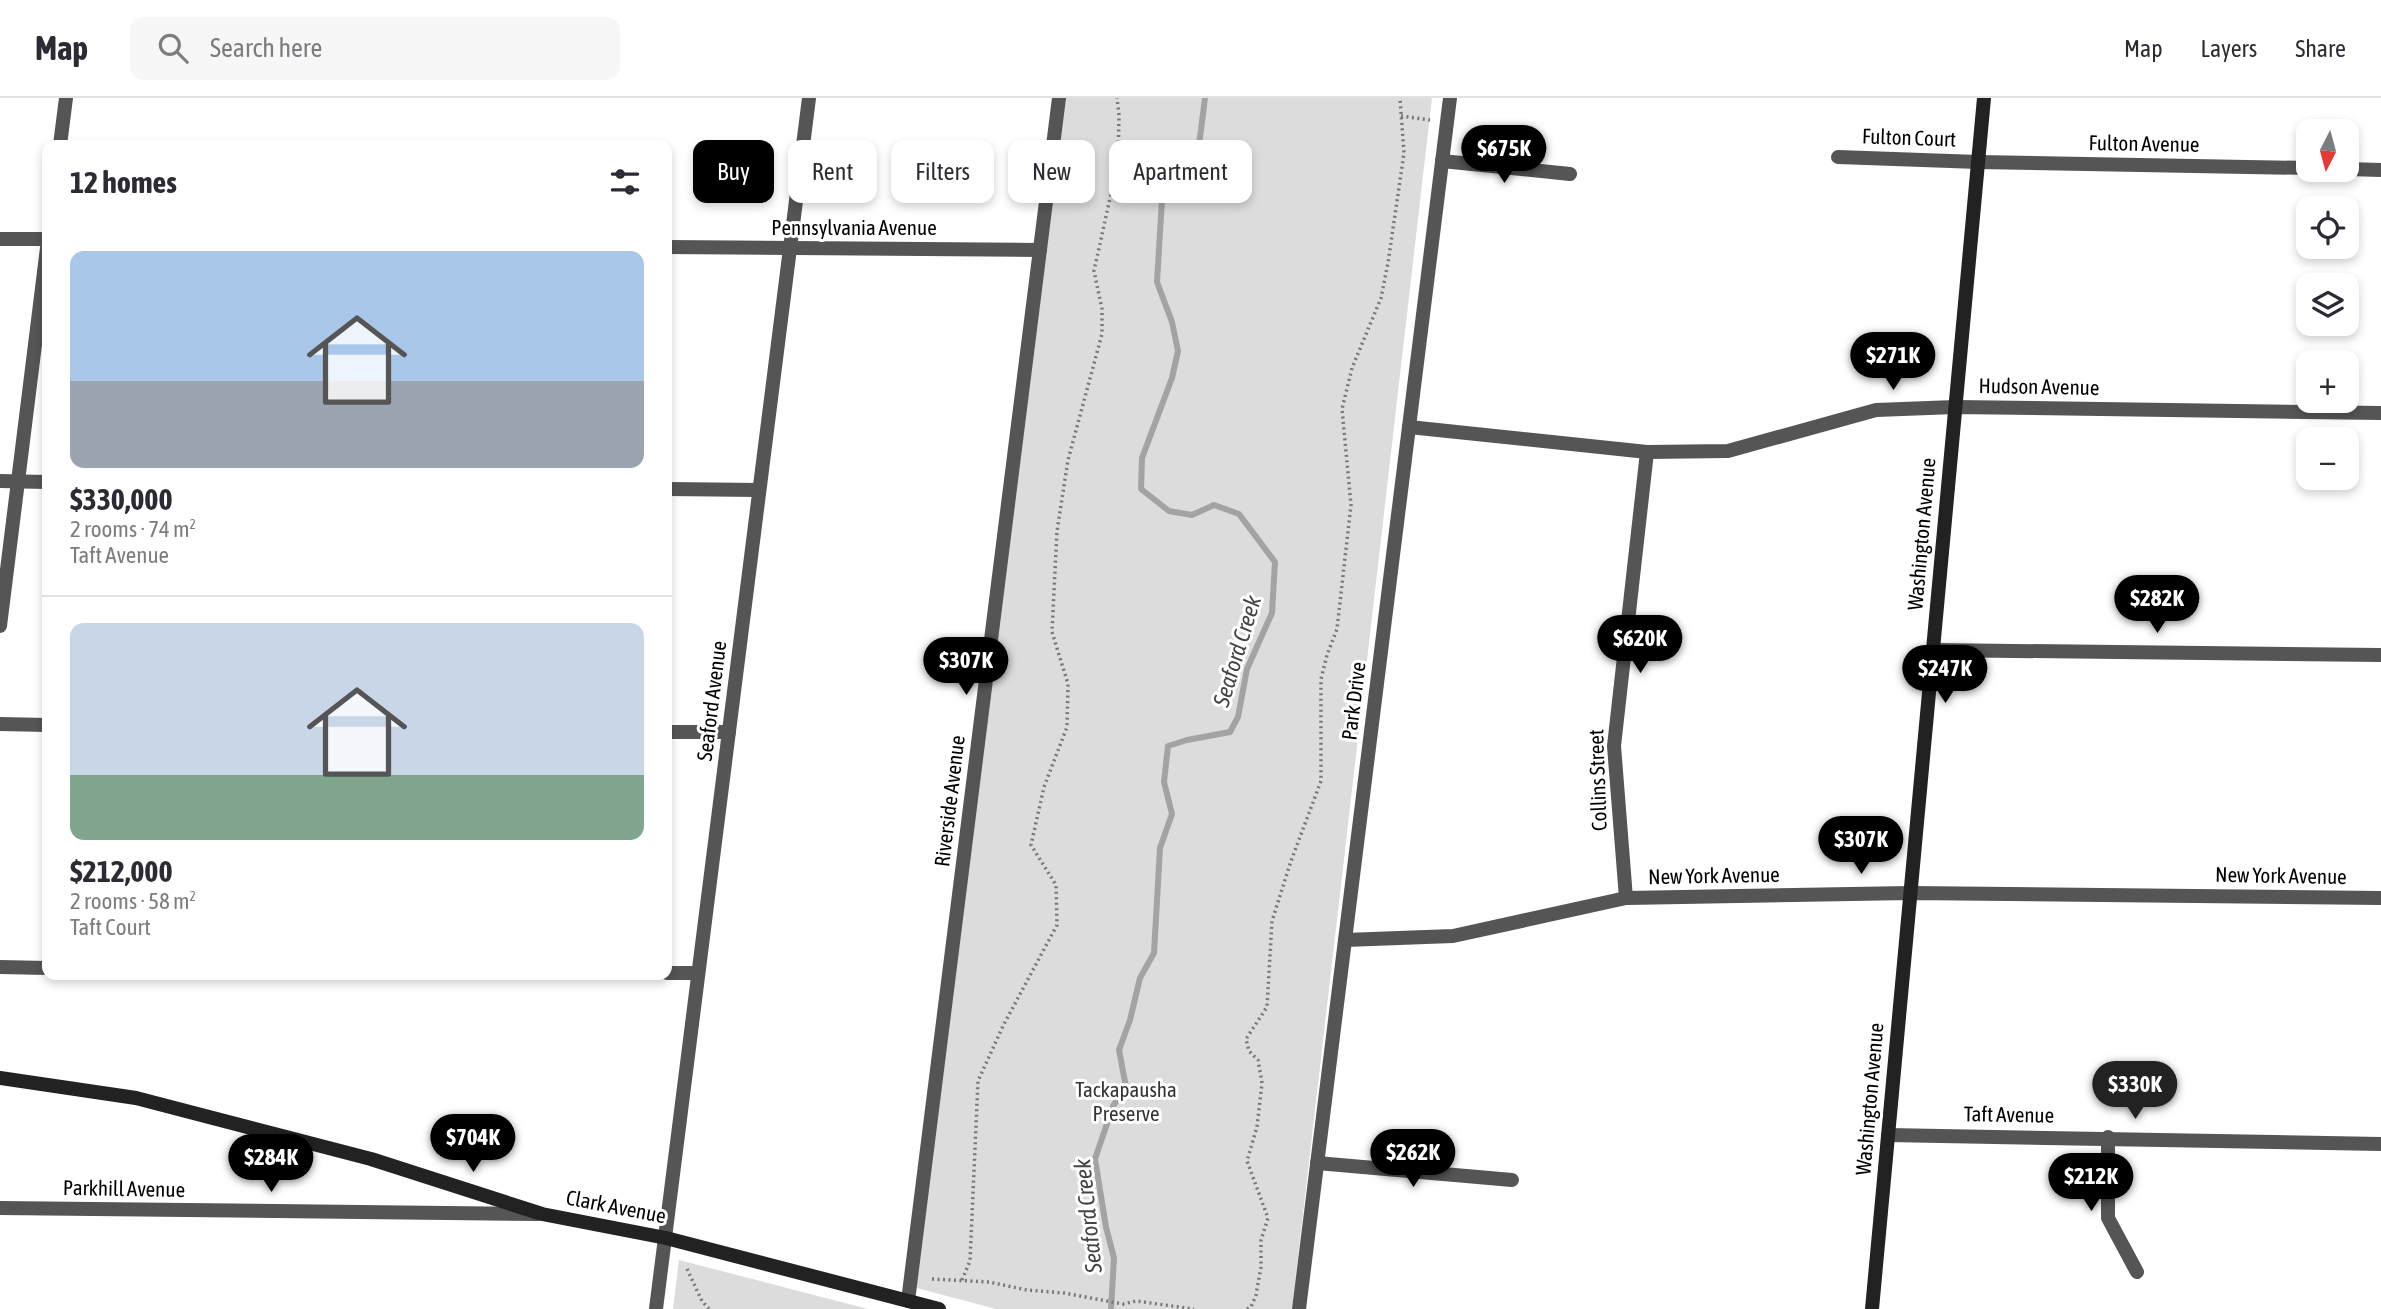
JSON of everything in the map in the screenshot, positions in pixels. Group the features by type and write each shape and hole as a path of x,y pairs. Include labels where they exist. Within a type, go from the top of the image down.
{"street":[{"path":"61,140 66,98"},
{"name":"Seaford Avenue","path":"656,1309 809,98"},
{"name":"Riverside Avenue","path":"908,1301 1059,98"},
{"name":"Park Drive","path":"1299,1309 1450,98"},
{"name":"Washington Avenue","path":"1872,1309 1984,98"},
{"name":"Fulton Court","path":"1838,157 1978,162"},
{"path":"1442,162 1570,174"},
{"name":"Fulton Avenue","path":"1978,162 2296,168"},
{"path":"2359,169 2381,170"},
{"path":"0,239 42,239"},
{"name":"Pennsylvania Avenue","path":"672,247 1040,250"},
{"path":"0,626 42,288"},
{"name":"Hudson Avenue","path":"1409,427 1647,453 1728,451 1876,411 1955,407 2381,412"},
{"name":"Collins Street","path":"1626,898 1614,746 1647,453"},
{"path":"0,481 42,482"},
{"path":"672,489 759,490"},
{"path":"1933,650 2381,655"},
{"path":"0,724 42,725"},
{"path":"672,732 729,732"},
{"name":"New York Avenue","path":"1345,940 1453,936 1626,898 1910,893 2381,898"},
{"path":"0,967 42,968"},
{"path":"672,973 698,973"},
{"name":"Clark Avenue","path":"0,1078 136,1098 371,1159 542,1214 666,1238 939,1309"},
{"name":"Taft Avenue","path":"1888,1135 2381,1144"},
{"path":"2108,1138 2108,1218 2137,1272"},
{"path":"1317,1163 1512,1180"},
{"name":"Parkhill Avenue","path":"0,1208 542,1214"}],"path":[{"path":"962,1280 970,1261 978,1081 1003,1026 1057,925 1056,885 1031,845 1044,787 1067,727 1068,684 1052,632 1057,531 1068,460 1102,334 1102,309 1094,271 1118,162 1117,98"},
{"path":"1247,1309 1251,1307 1256,1295 1261,1268 1261,1240 1268,1218 1247,1161 1257,1127 1262,1083 1258,1060 1249,1051 1246,1039 1267,1007 1272,920 1321,781 1321,679 1337,629 1351,505 1342,410 1352,368 1381,298 1404,153 1400,98"},
{"path":"1401,116 1447,122"},
{"path":"687,1269 702,1301 709,1309"},
{"path":"932,1279 989,1282 1123,1304 1136,1300 1194,1309"}],"green space":[{"name":"Tackapausha Preserve","path":"1064,98 1432,98 1292,1309 996,1309 913,1287 1051,203 1095,203 1095,140 1059,140"},
{"path":"679,1260 868,1309 673,1309"}],"waterway":[{"name":"Seaford Creek","path":"1111,1309 1114,1258 1095,1159 1113,1106 1126,1087 1119,1050 1130,1020 1140,978 1154,953 1160,848 1172,814 1164,782 1168,746 1230,732 1238,717 1247,669 1272,613 1275,562 1239,514 1214,505 1192,515 1169,511 1141,489 1142,458 1172,378 1178,351 1172,322 1157,282 1163,183 1198,153 1205,98"}]}
